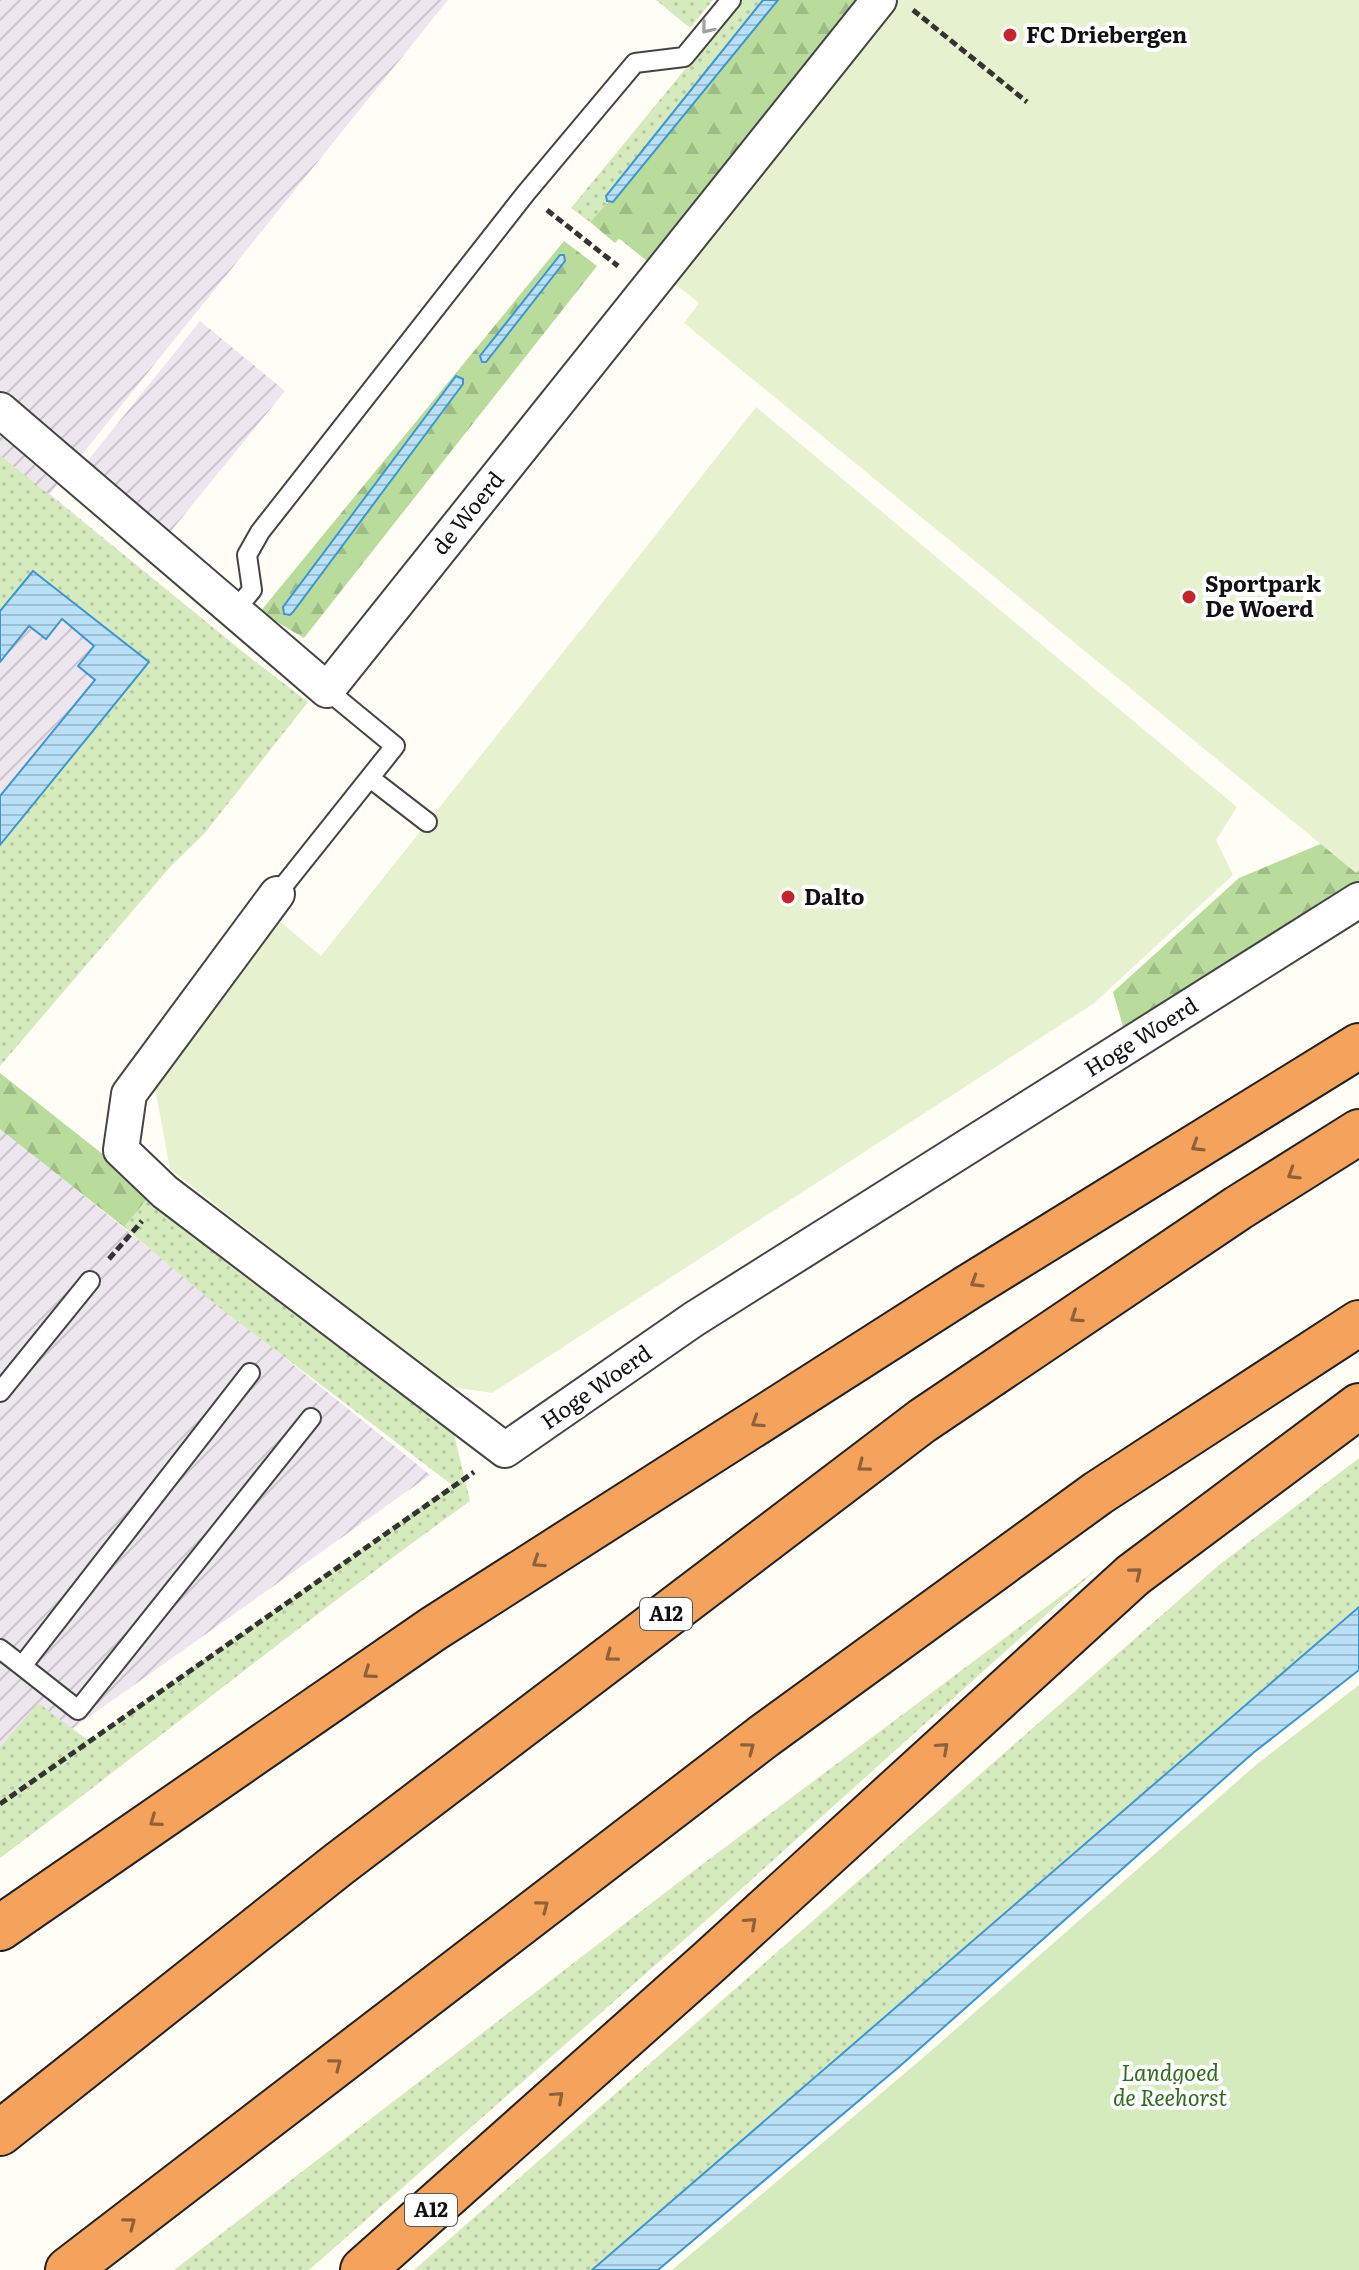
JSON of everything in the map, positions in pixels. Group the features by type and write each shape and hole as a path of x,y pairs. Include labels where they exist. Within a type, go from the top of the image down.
{"highway":[{"path":"0,1928 433,1629 954,1296 1359,1046"},
{"name":"A12","path":"0,2133 339,1864 922,1421 1238,1208 1359,1132"},
{"path":"68,2270 790,1717 1098,1493 1359,1323"},
{"name":"A12","path":"363,2270 709,1962 1133,1575 1359,1406"}],"street":[{"name":"de Woerd","path":"327,690 647,289 893,3"},
{"path":"0,410 327,690"},
{"path":"277,894 129,1094 121,1150 165,1192 505,1450"},
{"name":"Hoge Woerd","path":"505,1450 694,1319 1359,900"}],"lane":[{"path":"234,611 252,590 247,555 260,532 526,193 635,63 684,57 731,0"},
{"path":"277,894 395,746 327,690"},
{"path":"370,778 427,822"},
{"path":"0,1392 90,1281"},
{"path":"22,1666 250,1373"},
{"path":"0,1649 78,1710 311,1418"}],"path":[{"path":"893,3 1027,102"},
{"path":"526,193 647,289"},
{"path":"0,1804 505,1450"}],"shaded area":[{"path":"0,0 448,0 50,494 243,652 0,947"},
{"path":"200,321 285,391 167,536 85,464"},
{"path":"0,1128 430,1475 0,1780"}],"green space":[{"path":"656,0 713,0 690,28"},
{"path":"742,0 763,0 606,196 608,202 590,222 571,208"},
{"path":"778,0 862,0 652,265 621,240 615,243 590,222 608,202 613,202"},
{"name":"Sportpark De Woerd","path":"895,0 1359,0 1359,870 1356,873 684,323 699,303 671,281"},
{"path":"564,241 597,266 304,638 260,612"},
{"name":"Dalto","path":"756,407 1237,807 1216,840 1233,875 1093,1004 492,1393 446,1386 170,1169 153,1077 277,919 321,956"},
{"path":"0,455 308,702 204,834 170,867 0,1066 0,845 149,662 33,571 0,611"},
{"path":"1359,828 1359,889 1125,1033 1113,992 1239,878"},
{"path":"0,1073 152,1193 124,1227 0,1129"},
{"path":"152,1193 451,1421 470,1501 0,1858 0,1747 38,1703 89,1741 452,1485 215,1304 124,1227"},
{"path":"1359,1458 1359,1607 592,2270 414,2270 1219,1565"},
{"path":"1097,1569 719,1909 309,2270 174,2270 692,1872"},
{"name":"Landgoed de Reehorst","path":"1359,1685 1359,2270 672,2270 924,2057 1257,1764"}],"water":[{"path":"763,0 778,0 613,202 607,201 606,196"},
{"path":"560,255 564,255 565,261 486,362 482,362 480,356"},
{"path":"456,376 463,379 463,384 293,612 284,614 283,607"},
{"path":"33,571 149,662 0,845 0,796 95,680 78,666 94,646 62,619 46,639 29,626 0,662 0,611"},
{"path":"1359,1607 1359,1670 1253,1753 900,2066 658,2270 592,2270"}],"place":[{"name":"FC Driebergen","path":"1010,35"},
{"name":"Sportpark De Woerd","path":"1189,597"},
{"name":"Dalto","path":"788,897"}]}
